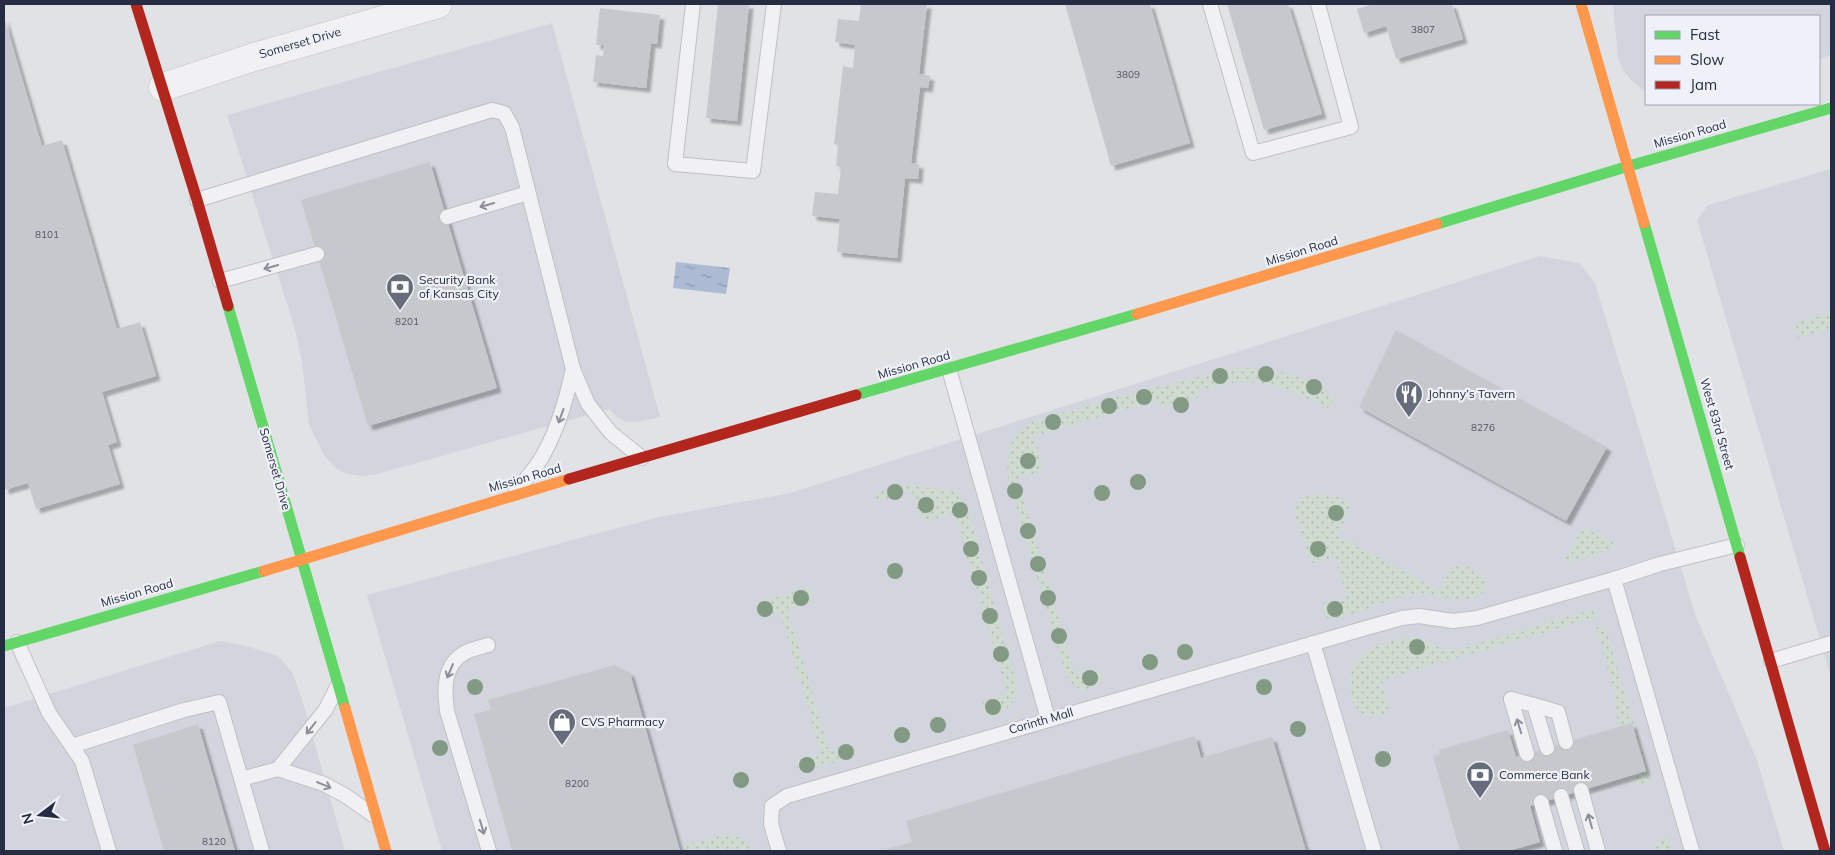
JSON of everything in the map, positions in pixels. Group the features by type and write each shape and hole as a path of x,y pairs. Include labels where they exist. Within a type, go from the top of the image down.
{"main road":[{"name":"Somerset Drive","path":"136,4 197,200 386,851"},
{"name":"West 83rd Street","path":"1581,4 1825,851"},
{"name":"Mission Road","path":"10,644 301,560 513,495 1214,292 1629,166 1831,108"}],"street":[{"name":"Somerset Drive","path":"163,87 254,56 438,4"}],"lane":[{"path":"693,4 675,164 753,171 774,4"},
{"path":"1210,4 1253,153 1351,127 1318,4"},
{"path":"197,200 492,110 504,113 512,127 573,369 588,404 611,433 642,458"},
{"path":"446,216 528,193"},
{"path":"220,281 318,254"},
{"path":"513,495 541,459 554,434 564,407 573,369"},
{"path":"949,369 1048,719"},
{"name":"Corinth Mall","path":"779,851 771,824 772,806 787,796 1402,618 1419,616 1453,621 1477,618 1660,564 1738,545"},
{"path":"1614,579 1692,851"},
{"path":"1313,643 1374,851"},
{"path":"1771,661 1831,643"},
{"path":"10,644 49,713 82,761 109,851"},
{"path":"488,645 466,652 454,662 447,674 444,689 447,711 489,851"},
{"path":"278,769 326,709 338,687"},
{"path":"1527,754 1511,699 1558,712 1566,742"},
{"path":"72,746 184,710 219,702 262,851"},
{"path":"1534,705 1547,748"},
{"path":"241,779 278,769 324,784 346,796 376,817"},
{"path":"1581,790 1598,851"},
{"path":"1561,796 1577,851"},
{"path":"1541,802 1556,851"}],"shaded area":[{"path":"1613,4 1831,4 1831,55 1820,59 1820,15 1645,15 1645,91 1624,72 1618,58"},
{"path":"552,23 660,417 638,422 626,422 609,409 377,474 362,476 347,474 335,468 324,455 309,425 302,362 295,329 227,115"},
{"path":"1831,169 1831,677 1697,220 1708,205"},
{"path":"1540,256 1579,263 1595,283 1695,614 1757,760 1784,851 442,851 367,595 659,517 790,493"},
{"path":"1831,312 1831,328 1798,338 1793,324"},
{"path":"1236,368 1269,370 1301,378 1322,385 1321,390 1335,398 1328,408 1276,386 1254,382 1232,383 1198,391 1199,397 1161,407 1158,400 1034,436 1043,467 1042,471 1018,480 1075,675 1095,670 1101,672 1102,684 1082,691 1072,684 1065,672 1007,474 1009,448 1016,434 1031,422 1118,397"},
{"path":"899,486 942,490 956,489 968,510 1016,683 1014,700 1005,710 994,717 988,716 984,712 982,708 983,702 1008,695 954,513 927,521 922,520 919,516 912,491 876,502 873,494"},
{"path":"1316,494 1338,497 1352,505 1337,535 1439,590 1452,569 1459,566 1472,569 1478,573 1485,584 1485,589 1481,594 1467,600 1417,593 1396,598 1349,615 1328,618 1324,613 1323,606 1347,598 1335,558 1314,563 1310,562 1295,515 1295,507 1302,497"},
{"path":"1583,527 1613,542 1615,546 1614,548 1569,563 1565,559"},
{"path":"809,589 811,592 813,601 788,609 829,750 849,745 855,748 855,752 852,757 799,771 796,763 798,760 821,753 780,612 761,617 757,616 756,604"},
{"path":"1594,609 1601,613 1598,617 1382,680 1389,705 1388,711 1383,713 1369,715 1363,713 1354,704 1351,697 1349,682 1353,666 1364,653 1379,645 1414,638 1443,649 1456,650"},
{"path":"1605,625 1651,781 1637,785 1634,774 1646,770 1632,723 1618,727 1614,691 1596,627"},
{"path":"220,641 246,646 278,656 292,672 302,699 345,851 4,851 4,708"},
{"path":"728,835 750,844 755,851 684,851 683,846 716,836"},
{"path":"1668,838 1672,851 1656,851 1655,842"}],"water":[{"path":"676,262 730,268 726,294 673,288"}],"building":[{"path":"718,4 749,4 737,121 706,118"},
{"path":"861,4 927,4 919,74 930,76 928,88 920,87 911,163 919,164 918,179 905,178 897,258 837,252 840,219 812,216 815,192 838,194 841,167 836,166 838,145 834,144 843,66 853,68 855,45 835,42 838,19 859,21"},
{"path":"1065,4 1150,4 1190,143 1111,166"},
{"path":"1227,4 1288,4 1322,114 1264,130"},
{"path":"1373,4 1452,4 1463,39 1396,59 1386,26 1364,33 1357,9"},
{"path":"600,8 660,15 657,44 651,43 646,88 593,82 596,55 603,56 604,45 596,45"},
{"path":"4,17 42,146 62,140 117,329 140,322 156,376 102,392 117,442 108,445 120,484 36,509 28,483 4,490"},
{"path":"430,162 497,388 368,426 301,200"},
{"path":"1396,330 1607,447 1566,521 1359,407"},
{"path":"615,665 630,673 680,851 512,851 474,714 491,710 488,700"},
{"path":"1632,723 1646,771 1530,806 1540,842 1508,851 1460,851 1433,756 1440,754 1439,750 1508,730 1516,757"},
{"path":"198,724 235,851 164,851 133,745"},
{"path":"1195,736 1201,758 1272,737 1306,851 881,851 912,842 906,821"}],"traffic: fast":[{"path":"1437,224 1831,108"},
{"path":"1644,223 1740,557"},
{"path":"228,306 345,708"},
{"path":"856,395 1137,314"},
{"path":"4,646 264,571"}],"traffic: slow":[{"path":"1581,4 1644,223"},
{"path":"1137,314 1437,224"},
{"path":"264,571 569,479"},
{"path":"345,708 386,851"}],"traffic: jam":[{"path":"136,4 228,306"},
{"path":"569,479 856,395"},
{"path":"1740,557 1825,851"}],"place":[{"name":"Security Bank of Kansas City","path":"400,311"},
{"name":"Johnny’s Tavern","path":"1409,418"},
{"name":"CVS Pharmacy","path":"562,746"},
{"name":"Commerce Bank","path":"1480,799"}]}
